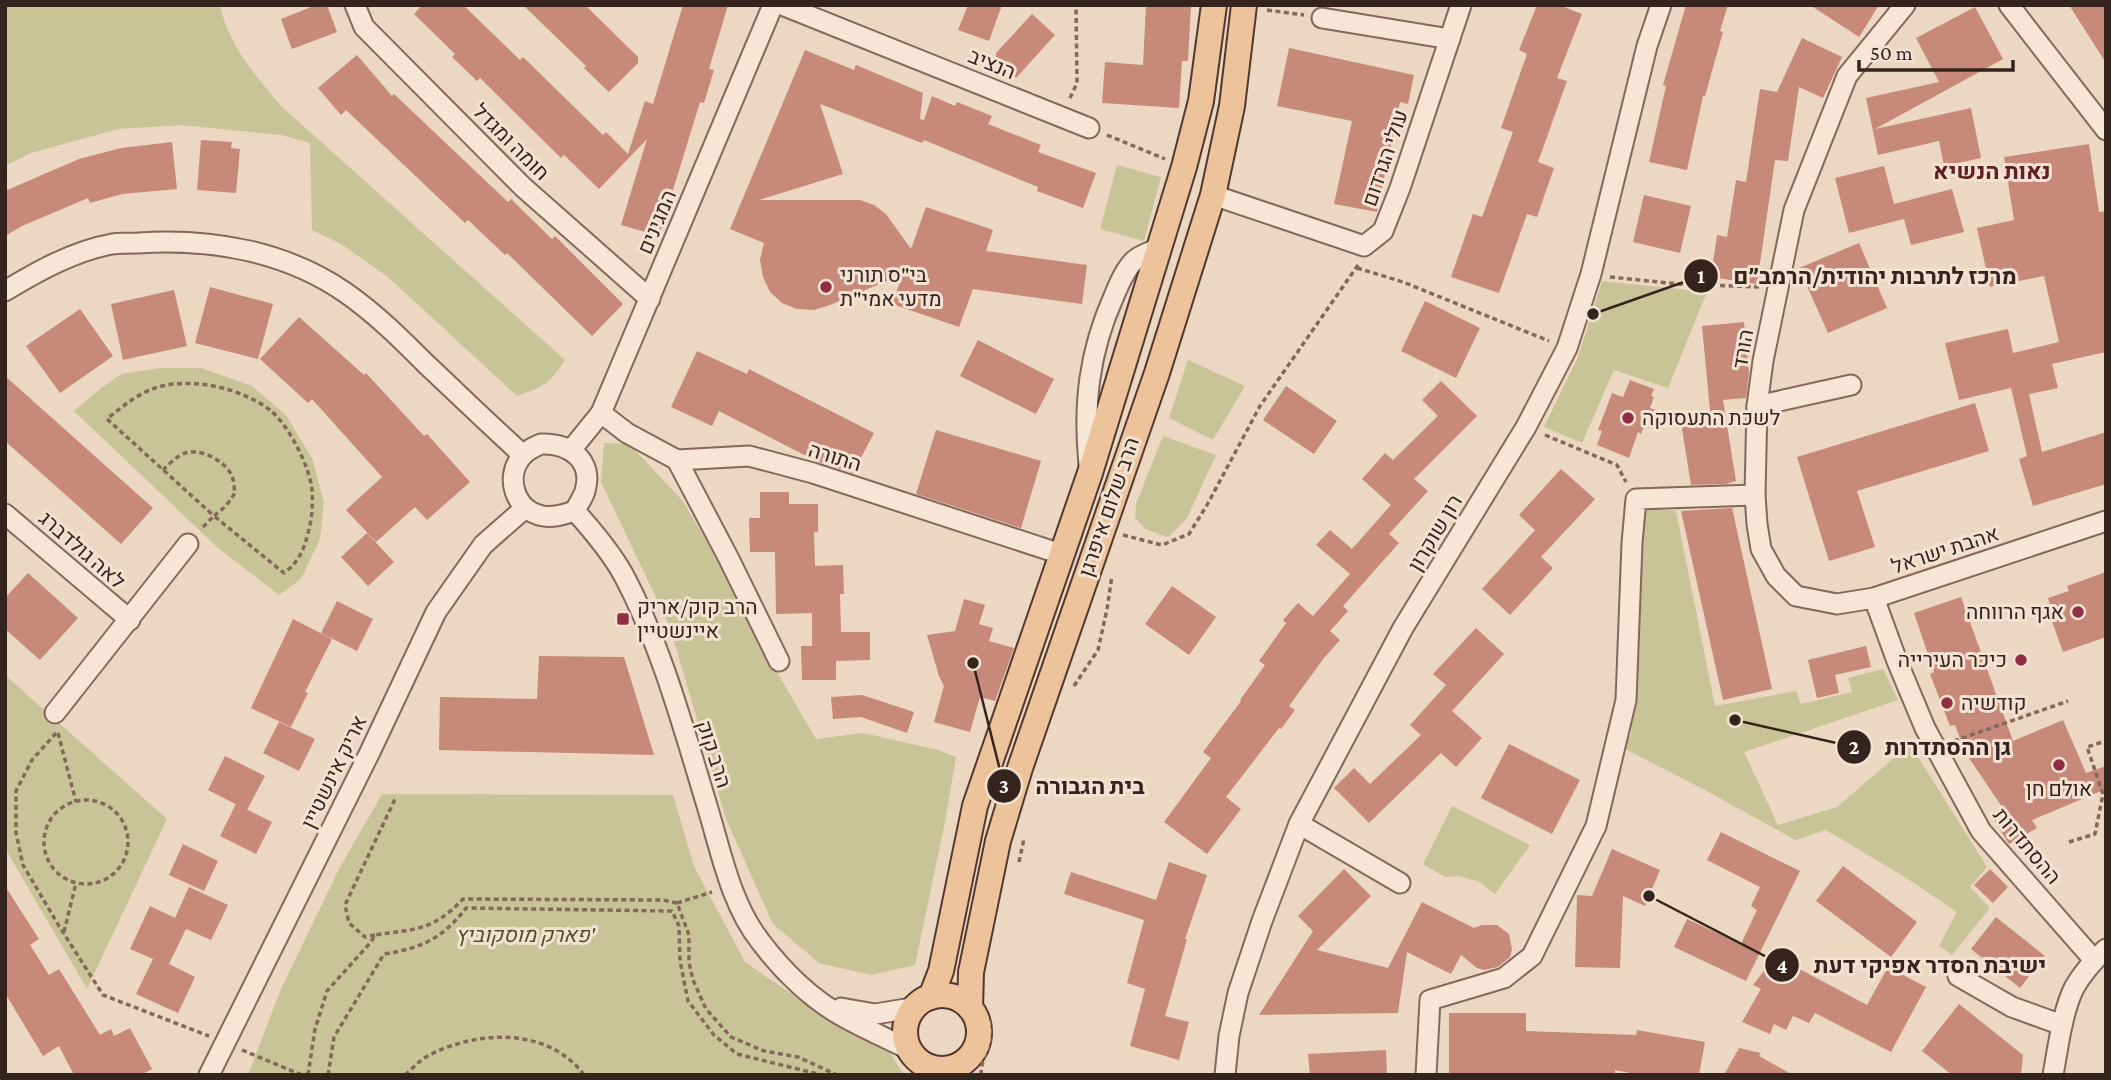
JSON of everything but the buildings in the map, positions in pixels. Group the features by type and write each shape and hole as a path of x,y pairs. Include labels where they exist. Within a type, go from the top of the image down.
{"main road":[{"name":"הרב שלום איפרגן","path":"921,1003 941,971 975,806 1090,473 1161,247 1200,101 1214,5"},
{"name":"הרב שלום איפרגן","path":"970,1008 971,972 998,841 1031,732 1157,373 1213,195 1232,106 1244,6"},
{"path":"938,995 955,997 970,1008 976,1017 978,1037 963,1068 935,1068 915,1060 904,1033 905,1024 921,1003 938,995"}],"street":[{"name":"חומה ומגדל","path":"355,5 364,27 523,187 650,299"},
{"name":"המגינים","path":"571,450 601,413 773,5"},
{"name":"הנציב","path":"782,5 1089,128"},
{"name":"עולי הגרדום","path":"1364,246 1383,231 1461,5"},
{"name":"רון שוקרון","path":"1225,1075 1229,1036 1238,993 1299,824 1403,628 1526,427 1567,348 1591,274 1647,46 1661,5"},
{"name":"הורד","path":"1796,596 1776,576 1761,550 1757,524 1757,406 1763,361 1794,210 1846,76 1905,5"},
{"path":"2009,5 2106,130"},
{"path":"1322,18 1450,39"},
{"path":"1213,195 1364,246"},
{"path":"5,291 68,258 112,244 192,242 228,245 266,256 303,269 345,292 380,320 523,455"},
{"path":"1757,406 1851,385"},
{"path":"601,413 627,433 677,460 779,661"},
{"path":"541,444 552,444 571,450 580,458 587,478 586,489 575,511 556,517 535,514 518,499 513,488 516,465 523,455 541,444"},
{"name":"התורה","path":"677,460 749,456 813,473 1061,554"},
{"path":"1426,1075 1430,1000 1504,978 1532,956 1596,825 1626,700 1636,499 1755,495"},
{"name":"אריק אינשטיין","path":"209,1075 370,752 436,612 483,545 526,508"},
{"name":"הרב קוק","path":"575,511 596,535 622,573 645,621 694,763 732,887 759,940 795,980 820,1002 915,1060"},
{"name":"לאה גולדברג","path":"5,514 130,620"},
{"name":"אהבת ישראל","path":"1796,596 1837,604 1874,598 2106,521"},
{"name":"לאה גולדברג","path":"55,713 188,544"},
{"name":"ההסתדרות","path":"1874,598 1897,661 1936,747 1981,831 2100,955"},
{"path":"1299,824 1400,883"},
{"path":"2053,1075 2062,1025 2074,989 2100,955"},
{"path":"1958,976 2012,1007 2062,1025"},
{"name":"הרב קוק","path":"820,1002 863,1013 891,1013 921,1003"}],"path":[{"path":"1061,116 1077,83 1076,5"},
{"path":"1244,6 1322,18"},
{"path":"1089,128 1184,167"},
{"path":"1102,529 1162,545 1189,534 1260,406 1357,268 1364,246"},
{"path":"1357,268 1403,282 1567,348"},
{"path":"1591,274 1678,284 1778,287"},
{"path":"196,383 251,399 271,411 288,431 304,463 312,489 311,524 304,548 294,566 284,573 214,516 107,419 131,399 161,386 196,383"},
{"path":"1526,427 1616,465 1636,499"},
{"path":"163,470 170,462 186,453 205,454 221,463 233,477 235,493 226,506 188,544"},
{"path":"1936,747 2068,701"},
{"path":"76,802 58,731 32,760 16,791 16,833 23,865 103,995 302,1075"},
{"path":"2069,842 2095,834 2103,794 2087,747 2106,741"},
{"path":"396,797 345,905 349,923 365,937 407,932 429,926 449,913 463,899 663,900 677,903 732,887"},
{"path":"76,802 97,802 115,812 128,836 128,849 123,863 103,881 76,883 63,878 46,856 46,828 53,816 63,807 76,802"},
{"path":"63,933 76,883"},
{"path":"677,903 689,935 693,980 706,1009 731,1037 764,1051 798,1057 837,1075"},
{"path":"328,1075 334,1037 384,954 423,945 440,936 466,908 672,911 679,926 680,961 688,1001 714,1035 737,1054 822,1075"},
{"path":"308,1075 315,1029 327,991 375,936"},
{"path":"405,1075 423,1058 453,1044 486,1037 522,1038 556,1049 584,1075"}],"green space":[{"path":"5,5 220,5 236,47 282,107 565,360 546,383 517,396 388,277 341,244 312,230 310,143 281,135 182,125 118,129 31,153 5,166"},
{"path":"1117,165 1161,177 1144,241 1100,229"},
{"path":"1602,281 1707,292 1668,388 1614,370 1582,443 1544,427 1578,357"},
{"path":"1188,360 1245,386 1213,440 1169,418"},
{"path":"160,368 201,368 252,386 286,415 312,458 324,502 320,539 301,579 279,595 217,547 74,411 121,374"},
{"path":"1163,436 1216,455 1187,518 1168,537 1145,529 1135,517 1136,504"},
{"path":"604,443 629,444 682,500 816,739 863,733 938,750 956,757 915,965 871,975 819,963 773,924 726,819 670,627 601,482"},
{"path":"1643,508 1676,511 1715,706 1796,691 1801,704 1852,692 1848,678 1883,669 1898,700 1744,752 1778,825 1837,807 1910,744 1987,867 1970,887 1990,908 1952,955 1939,946 1957,912 1908,879 1826,830 1796,840 1621,747 1631,734"},
{"path":"5,675 167,819 87,989 5,848"},
{"name":"פארק מוסקוביץ'","path":"382,794 673,795 694,866 745,962 825,1017 887,1048 904,1075 248,1075 281,989 339,869"},
{"path":"1452,806 1530,845 1495,894 1480,882 1459,876 1445,877 1423,864"}],"place":[{"name":"בי\"ס תורני מדעי אמי\"ת","path":"826,287"},
{"name":"מרכז לתרבות יהודית/הרמב״ם","path":"1593,314"},
{"name":"לשכת התעסוקה","path":"1628,418"},
{"name":"אגף הרווחה","path":"2078,612"},
{"name":"הרב קוק/אריק איינשטיין","path":"623,619"},
{"name":"כיכר העירייה","path":"2021,660"},
{"name":"בית הגבורה","path":"973,663"},
{"name":"קודשיה","path":"1947,703"},
{"name":"גן ההסתדרות","path":"1735,720"},
{"name":"אולם חן","path":"2059,765"},
{"name":"ישיבת הסדר אפיקי דעת","path":"1649,896"}],"district":[{"name":"נאות הנשיא","path":"1992,171"}]}
